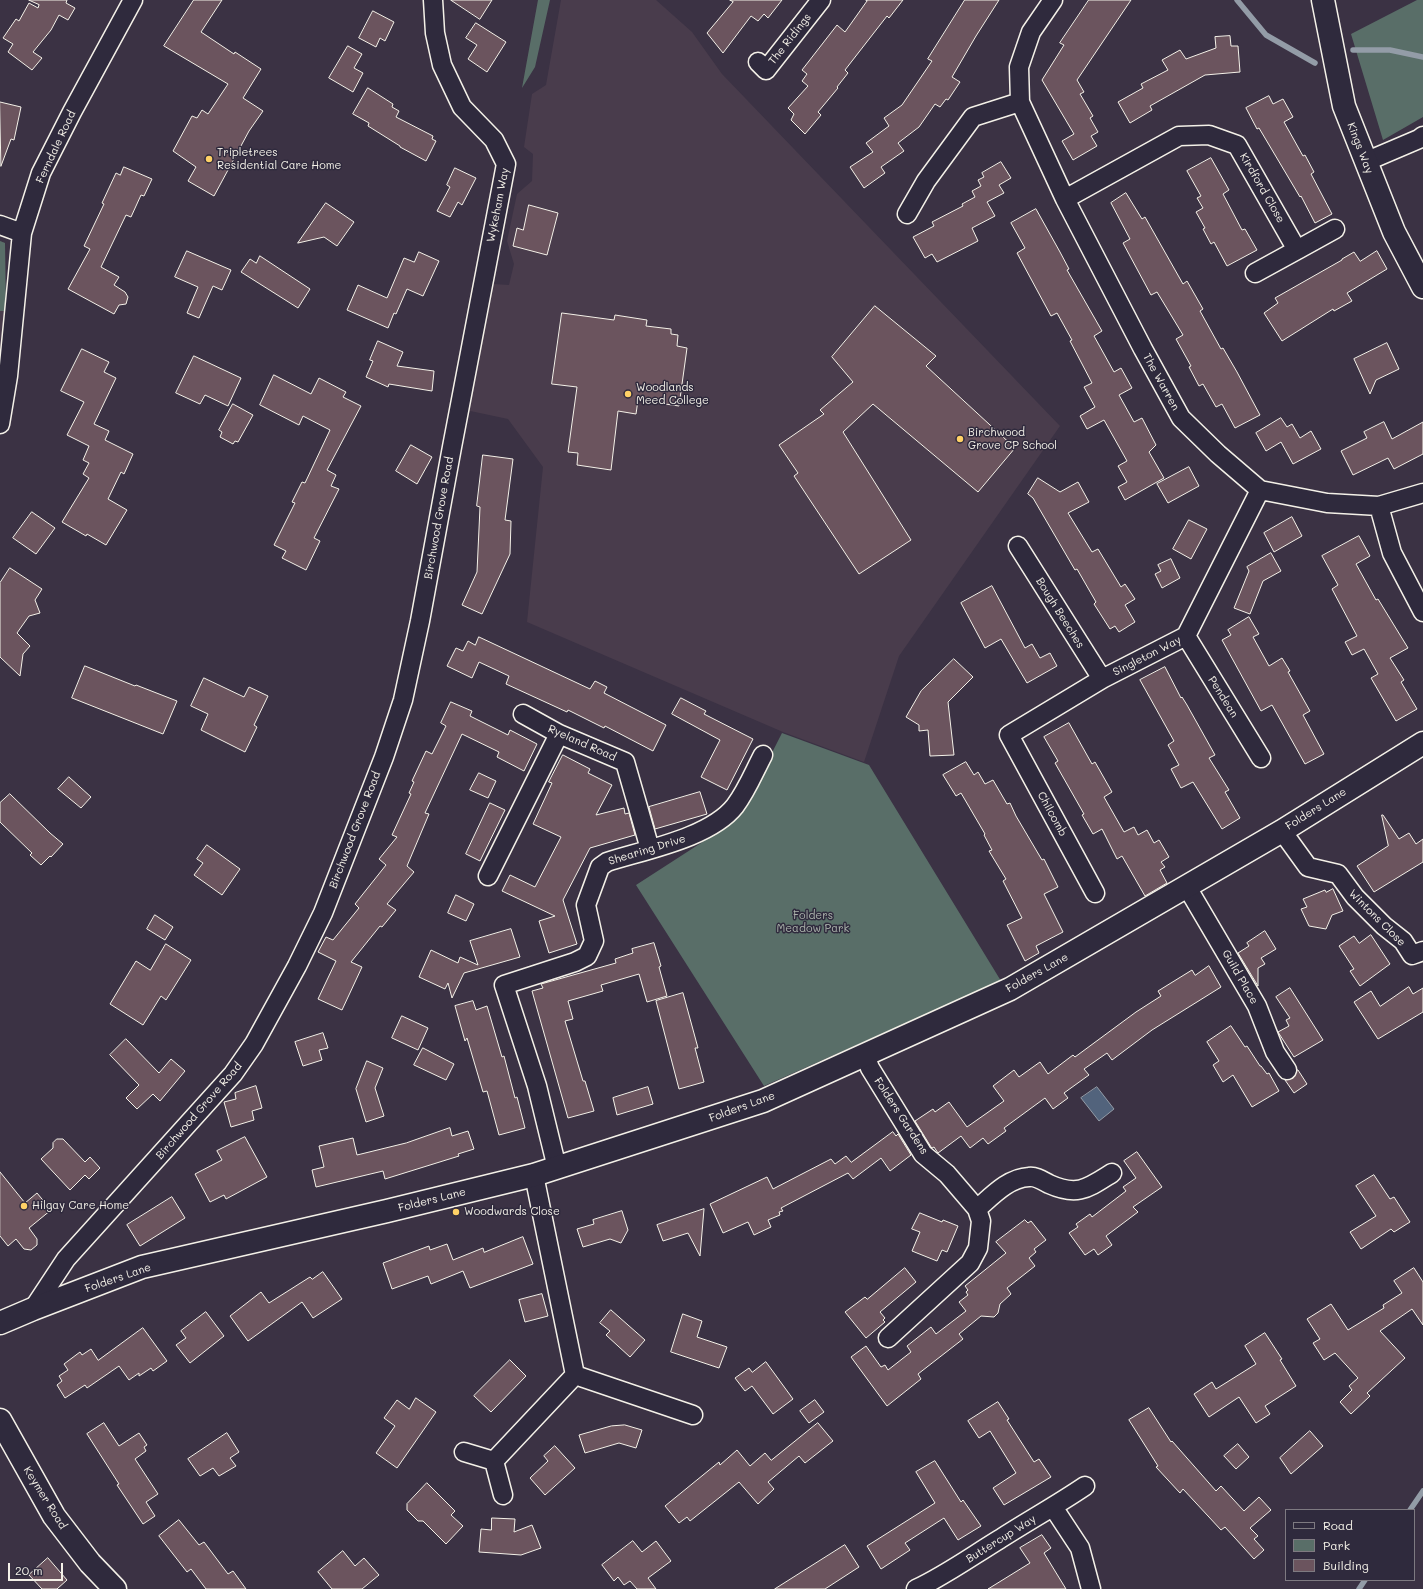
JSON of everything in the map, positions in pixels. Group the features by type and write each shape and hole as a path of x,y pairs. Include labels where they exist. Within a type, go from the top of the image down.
{"main road":[{"name":"Kings Way","path":"1323,0 1344,106 1394,232 1423,287"},
{"name":"Folders Lane","path":"0,1323 142,1267 534,1175 763,1101 1010,989 1282,831 1423,742"},
{"name":"Keymer Road","path":"0,1420 54,1516 90,1563 115,1589"}],"street":[{"name":"Ferndale Road","path":"0,424 8,376 22,233 41,173 72,112 133,0"},
{"name":"Wykeham Way","path":"433,0 435,33 442,66 462,107 494,140 506,164 486,263"},
{"name":"The Ridings","path":"758,62 766,70 821,0"},
{"name":"The Warren","path":"1053,0 1031,32 1019,67 1020,102 1065,199 1143,349 1181,418 1218,454 1260,490 1327,503 1380,506 1423,493"},
{"path":"907,214 926,181 973,117 1020,102"},
{"name":"Kirdford Close","path":"1065,199 1179,136 1209,135 1237,145 1297,250"},
{"path":"1365,162 1423,136"},
{"path":"0,226 22,233"},
{"path":"1255,273 1335,229"},
{"name":"Birchwood Grove Road","path":"33,1309 66,1259 233,1074 254,1044 297,966 322,913 381,764 403,700 420,621 486,263"},
{"name":"Singleton Way","path":"1009,735 1102,679 1186,636 1260,490"},
{"path":"1380,506 1392,553 1423,612"},
{"name":"Bough Beeches","path":"1018,546 1102,679"},
{"name":"Pendean","path":"1186,636 1261,758"},
{"name":"Ryeland Road","path":"523,714 559,734 625,762 650,849"},
{"path":"488,876 559,734"},
{"name":"Chilcomb","path":"1009,735 1095,893"},
{"name":"Shearing Drive","path":"557,1168 537,1086 504,985 575,962 587,956 594,942 586,905 600,867 607,862 692,836 718,820 734,807 749,784 762,754"},
{"name":"Wintons Close","path":"1282,831 1308,867 1338,874 1355,898 1384,926 1402,940 1412,955 1423,951"},
{"name":"Guild Place","path":"1187,887 1257,1006 1274,1052 1286,1070"},
{"name":"Folders Gardens","path":"865,1055 870,1068 923,1154 947,1174 976,1209 981,1221 978,1248 970,1263 888,1338"},
{"path":"976,1209 1004,1185 1021,1178 1031,1176 1069,1191 1090,1187 1112,1173"},
{"path":"534,1175 576,1375"},
{"path":"576,1375 693,1415"},
{"path":"494,1461 576,1375"},
{"path":"464,1452 494,1461"},
{"path":"494,1461 503,1494"},
{"name":"Buttercup Way","path":"916,1589 937,1579 1085,1486"},
{"path":"1053,1507 1080,1548 1091,1589"}],"shaded area":[{"path":"561,0 656,0 692,32 722,74 1060,426 899,656 864,762 783,732 527,622 543,467 508,419 461,409 493,284 509,285 514,264 507,241 517,194 532,181 533,154 524,147 532,94 546,85"},
{"path":"0,241 5,243 6,311 0,357"}],"green space":[{"path":"538,0 550,0 535,67 522,88"},
{"path":"1417,0 1423,0 1423,117 1383,140 1351,34"},
{"path":"0,241 5,243 6,311 0,311"},
{"name":"Folders Meadow Park","path":"782,733 869,765 1001,981 764,1086 636,885 701,843 730,822 747,802"}],"water":[{"path":"1097,1087 1114,1109 1099,1121 1081,1098"}],"building":[{"path":"29,0 67,0 66,3 75,8 68,20 59,15 51,30 33,52 42,58 32,70 8,52 13,44 3,38 16,19 19,21 29,3 38,8 39,5"},
{"path":"194,0 222,0 201,32 234,54 235,52 261,69 243,98 263,111 249,131 214,196 188,181 196,167 173,151 192,116 197,118 202,110 208,114 228,84 164,46"},
{"path":"451,0 492,0 480,19"},
{"path":"730,0 782,0 768,18 764,14 758,21 751,16 723,53 707,33 733,2"},
{"path":"866,0 903,0 889,18 887,16 845,70 848,73 837,87 838,88 818,112 821,115 805,134 791,120 794,114 788,108 808,86 802,81 807,74 802,70 837,25 845,32 867,1"},
{"path":"965,0 999,0 952,77 960,82 948,100 946,99 940,107 935,104 919,127 898,143 904,151 881,167 885,173 864,188 850,167 873,152 866,143 889,126 884,118 902,105 932,61 928,59"},
{"path":"1089,0 1131,0 1077,80 1084,92 1080,94 1093,116 1090,118 1098,132 1091,136 1097,146 1073,160 1062,141 1074,134 1042,80 1064,45 1060,43"},
{"path":"373,11 394,22 385,41 380,38 376,47 359,38"},
{"path":"476,23 506,42 487,72 468,59 477,45 466,38"},
{"path":"1230,36 1231,46 1238,46 1240,72 1205,75 1150,106 1152,110 1130,123 1118,102 1143,88 1141,84 1168,70 1162,60 1180,50 1186,59 1216,48 1215,37"},
{"path":"348,46 362,54 354,68 363,73 353,92 329,78"},
{"path":"368,88 393,104 392,107 399,111 396,117 433,136 432,139 436,141 426,161 400,147 368,126 369,123 353,114"},
{"path":"1269,96 1273,104 1283,99 1293,117 1284,122 1303,156 1305,155 1314,172 1311,174 1332,214 1315,223 1301,196 1300,197 1259,128 1257,129 1246,108"},
{"path":"0,102 21,107 14,140 11,139 1,166"},
{"path":"1211,158 1229,190 1223,194 1242,230 1245,229 1257,250 1227,266 1214,242 1211,244 1203,229 1205,228 1196,212 1203,208 1197,198 1201,196 1187,171"},
{"path":"1001,162 1011,178 999,185 1004,193 987,202 995,216 972,228 978,241 937,262 932,254 925,258 913,237 934,226 932,222 963,206 962,204 975,197 972,191 981,186 978,180 984,177 982,173"},
{"path":"124,167 152,179 144,196 141,195 131,217 126,215 101,267 119,277 114,285 125,292 128,297 126,304 119,305 114,314 68,289 90,249 84,246 104,204 102,203 116,173 120,175"},
{"path":"455,168 476,178 462,205 458,202 450,217 437,211 450,187 447,185"},
{"path":"1126,193 1142,219 1145,217 1183,284 1187,281 1203,309 1200,311 1221,349 1223,348 1237,372 1260,415 1235,428 1222,404 1216,407 1203,384 1199,386 1189,367 1191,366 1176,339 1183,335 1157,292 1151,295 1123,243 1130,239 1111,203"},
{"path":"326,203 354,222 337,246 324,237 298,243"},
{"path":"529,205 558,213 547,255 513,246 517,228 523,230"},
{"path":"1036,209 1069,269 1067,270 1102,331 1094,336 1114,372 1121,368 1132,388 1119,395 1134,422 1142,418 1156,445 1149,452 1164,478 1125,500 1118,487 1127,482 1118,466 1127,461 1104,420 1087,429 1080,416 1095,407 1084,387 1092,383 1070,341 1072,340 1057,313 1051,316 1017,253 1025,248 1011,223"},
{"path":"187,251 231,270 222,290 213,286 199,318 187,313 198,287 175,277"},
{"path":"1377,251 1387,269 1347,293 1352,301 1334,311 1333,309 1282,341 1264,313 1278,303 1275,298 1354,252 1360,261"},
{"path":"419,252 439,261 423,296 407,289 388,328 347,310 358,285 387,298 404,258 414,262"},
{"path":"260,256 310,289 298,308 241,272 250,259 256,263"},
{"name":"Birchwood Grove CP School","path":"875,306 936,356 926,366 1015,448 978,492 873,404 843,432 911,540 859,574 794,476 798,473 779,445 824,414 820,410 853,382 832,357"},
{"name":"Woodlands Meed College","path":"562,313 614,320 615,315 647,320 646,326 671,329 671,334 678,335 677,346 687,348 679,406 638,400 636,414 618,411 611,470 577,465 578,453 568,452 577,387 552,384"},
{"path":"378,341 403,352 397,366 434,371 432,391 389,384 388,387 366,377 373,361 370,360"},
{"path":"1387,343 1399,369 1376,380 1370,394 1354,359"},
{"path":"82,349 109,362 104,372 116,378 94,424 109,431 105,440 133,454 124,474 121,472 108,499 127,510 106,545 87,534 86,536 62,522 89,478 83,474 89,463 83,460 89,446 67,435 84,402 61,391"},
{"path":"194,356 241,378 228,406 205,395 200,404 176,393"},
{"path":"274,375 311,394 319,378 346,392 343,397 361,406 327,470 336,475 331,486 339,489 314,538 320,541 306,570 282,558 286,551 274,545 295,503 292,502 302,482 305,483 330,430 303,416 299,425 260,405"},
{"path":"233,404 253,415 238,442 235,441 233,444 220,437 222,432 219,430"},
{"path":"1281,418 1287,427 1292,424 1300,438 1311,431 1321,449 1293,464 1281,442 1266,451 1256,433"},
{"path":"1384,422 1392,439 1423,422 1423,454 1394,469 1388,458 1353,475 1341,451 1367,438 1364,432"},
{"path":"411,445 432,457 417,484 396,471"},
{"path":"483,455 513,459 505,520 511,521 510,554 482,614 462,605 477,572 480,507 477,506"},
{"path":"1189,467 1199,486 1168,503 1157,484"},
{"path":"1038,478 1060,492 1078,482 1089,502 1068,513 1092,552 1098,549 1121,587 1125,584 1135,599 1125,605 1135,622 1119,632 1115,626 1110,629 1094,604 1096,602 1077,569 1075,570 1033,498 1028,494"},
{"path":"32,512 55,528 36,554 13,538"},
{"path":"1292,517 1302,536 1274,552 1264,533"},
{"path":"1189,520 1207,529 1191,559 1173,549"},
{"path":"1359,536 1370,556 1356,564 1376,600 1378,599 1408,648 1390,658 1404,680 1401,682 1417,709 1396,721 1371,678 1378,674 1364,649 1352,655 1345,642 1357,636 1332,589 1338,585 1322,556"},
{"path":"1271,553 1281,571 1263,581 1250,614 1234,608 1249,571 1247,567"},
{"path":"1171,559 1180,578 1162,588 1155,574 1161,571 1158,565"},
{"path":"10,568 42,589 35,600 40,613 29,616 17,633 30,646 23,654 20,676 0,657 0,583"},
{"path":"992,586 1025,648 1032,644 1040,658 1050,653 1057,666 1027,683 1001,639 985,648 961,603"},
{"path":"1249,617 1259,634 1253,637 1269,666 1282,658 1290,671 1288,672 1310,711 1303,715 1324,754 1305,764 1272,705 1261,711 1222,640 1231,635 1228,630"},
{"path":"479,637 590,689 595,681 607,687 604,693 666,725 653,751 605,726 604,728 568,710 567,712 506,684 509,676 479,662 472,678 447,666 456,648 463,651 468,641 475,645"},
{"path":"954,659 973,677 948,702 954,755 930,756 928,730 919,731 919,725 906,717 921,691"},
{"path":"85,666 177,701 163,734 72,698"},
{"path":"1165,667 1181,698 1182,697 1187,705 1215,755 1209,758 1229,790 1225,792 1240,818 1222,829 1193,782 1181,788 1171,769 1179,765 1168,745 1174,741 1140,680"},
{"path":"204,678 244,697 249,687 268,696 254,725 257,727 245,752 201,730 208,714 191,706"},
{"path":"681,698 706,711 704,714 753,739 727,790 701,777 720,740 672,714"},
{"path":"451,702 472,711 470,716 508,735 510,730 537,744 524,771 497,757 499,752 462,734 425,813 429,814 407,866 414,872 387,904 396,910 382,927 380,926 351,962 362,967 342,1010 318,999 336,961 318,952 326,937 333,940 359,908 355,904 386,865 379,859 397,837 392,835 411,794 409,793 414,782 412,781 426,751 432,754 446,726 441,723"},
{"path":"1069,723 1092,764 1095,762 1112,792 1104,797 1124,832 1134,827 1138,835 1147,830 1154,843 1159,840 1169,857 1161,862 1165,867 1160,870 1167,883 1145,896 1122,856 1117,859 1102,829 1093,834 1082,815 1084,814 1055,763 1058,761 1044,737"},
{"path":"563,755 590,769 588,773 612,785 596,815 624,808 625,814 629,813 635,835 590,848 563,900 577,944 549,953 539,921 555,916 502,891 510,875 535,887 561,837 533,824 552,783 549,782"},
{"path":"966,762 974,775 978,772 985,784 993,780 1007,804 1010,803 1042,860 1044,859 1058,887 1044,894 1063,932 1036,946 1039,953 1025,961 1007,925 1022,918 1003,881 1006,879 989,851 992,850 984,835 985,834 961,793 956,796 943,775"},
{"path":"479,773 496,781 488,798 470,790"},
{"path":"69,777 91,797 81,808 58,789"},
{"path":"700,792 707,814 655,829 649,807"},
{"path":"10,794 63,844 41,865 30,855 32,853 0,822 0,803"},
{"path":"490,803 505,810 480,861 466,854"},
{"path":"1382,815 1399,839 1409,833 1416,844 1423,839 1423,862 1374,892 1357,866 1388,846"},
{"path":"207,845 240,869 222,895 194,875 203,863 197,859"},
{"path":"1333,889 1343,911 1332,915 1326,929 1309,926 1301,909 1307,907 1303,899 1325,890 1326,892"},
{"path":"456,895 474,904 466,921 448,913"},
{"path":"155,915 173,927 165,940 147,929"},
{"path":"511,929 520,957 464,973 452,998 448,983 445,989 419,977 431,950 458,963 460,957 478,965 470,941"},
{"path":"1265,931 1276,949 1261,958 1265,964 1258,968 1258,986 1238,953 1249,946 1247,943"},
{"path":"1371,935 1390,964 1360,986 1350,971 1354,969 1339,946 1354,936 1359,943"},
{"path":"654,943 661,966 659,967 667,996 647,1002 639,974 601,985 603,991 568,1001 573,1019 565,1021 583,1081 585,1081 594,1111 568,1118 532,991 543,988 541,984 616,963 615,959 633,953 632,949"},
{"path":"166,944 191,960 166,1000 161,996 143,1025 110,1004 136,961 150,970"},
{"path":"1209,966 1221,987 1152,1030 1112,1060 1107,1053 1084,1069 1089,1075 1064,1093 1068,1098 1053,1109 1045,1098 1004,1128 1006,1131 988,1144 983,1138 970,1148 961,1136 938,1153 934,1147 931,1147 915,1121 933,1109 935,1112 949,1102 967,1127 1004,1101 993,1086 1014,1070 1019,1077 1040,1062 1048,1074 1073,1055 1075,1057 1136,1012 1161,996 1158,991 1192,970 1195,975"},
{"path":"1409,987 1413,994 1423,988 1423,1012 1378,1039 1354,1002 1371,991 1380,1006"},
{"path":"1290,988 1323,1040 1294,1057 1278,1032 1289,1026 1286,1020 1290,1018 1276,997"},
{"path":"683,993 698,1048 695,1048 704,1082 679,1089 656,1001"},
{"path":"473,1001 476,1010 487,1006 502,1057 504,1056 515,1098 517,1097 525,1128 499,1135 487,1091 483,1092 467,1038 465,1041 455,1006"},
{"path":"402,1016 428,1028 418,1050 392,1038"},
{"path":"1231,1026 1245,1047 1247,1046 1260,1066 1267,1074 1269,1073 1279,1091 1252,1107 1233,1075 1223,1082 1213,1065 1219,1061 1207,1042"},
{"path":"323,1033 328,1048 319,1050 322,1060 303,1066 295,1042"},
{"path":"126,1039 159,1073 171,1059 185,1071 160,1101 153,1094 137,1109 126,1098 139,1085 110,1055"},
{"path":"423,1048 454,1064 446,1080 414,1065"},
{"path":"367,1061 383,1068 375,1088 384,1116 366,1122 356,1089"},
{"path":"1297,1070 1307,1084 1294,1093 1285,1080 1293,1078"},
{"path":"256,1086 262,1108 252,1111 254,1120 231,1127 224,1102 236,1099 235,1093"},
{"path":"648,1087 653,1104 617,1115 613,1098"},
{"path":"450,1128 452,1136 468,1131 474,1149 458,1154 459,1156 385,1179 383,1171 316,1187 312,1170 324,1167 319,1146 353,1138 357,1155 406,1143"},
{"path":"893,1132 896,1136 898,1134 911,1155 890,1171 881,1158 853,1179 848,1173 781,1208 783,1211 779,1212 780,1215 768,1220 771,1227 754,1235 748,1222 723,1233 710,1204 767,1177 773,1189 831,1159 835,1164 846,1156 851,1162"},
{"path":"245,1137 267,1177 226,1199 224,1195 210,1202 195,1174 222,1160 217,1151"},
{"path":"57,1139 63,1139 85,1162 90,1157 100,1168 89,1179 85,1175 70,1190 41,1159 53,1148 53,1143"},
{"path":"1137,1152 1162,1187 1133,1207 1138,1212 1106,1236 1112,1245 1098,1255 1094,1249 1085,1255 1069,1233 1078,1227 1076,1224 1090,1214 1092,1217 1126,1191 1123,1187 1136,1178 1124,1161"},
{"name":"Hilgay Care Home","path":"0,1172 25,1203 37,1193 51,1210 29,1228 37,1239 37,1245 31,1250 24,1249 16,1239 8,1246 0,1236"},
{"path":"1374,1175 1390,1199 1394,1197 1410,1222 1394,1232 1391,1229 1361,1249 1350,1232 1376,1216 1356,1186"},
{"path":"172,1197 185,1218 140,1246 127,1225"},
{"path":"704,1209 700,1256 688,1233 663,1241 657,1225"},
{"path":"622,1211 628,1230 621,1243 610,1239 583,1247 577,1229 594,1224 593,1220"},
{"path":"920,1213 942,1222 943,1220 958,1226 947,1252 942,1250 937,1261 912,1251 920,1232 912,1229"},
{"path":"1025,1220 1028,1223 1031,1221 1046,1240 1034,1249 1036,1252 1029,1258 1035,1266 1007,1288 1011,1294 1000,1304 998,1313 994,1317 981,1316 959,1334 963,1339 918,1374 921,1379 887,1406 851,1357 866,1346 881,1367 885,1365 888,1370 911,1352 907,1346 931,1327 936,1334 966,1311 959,1302 968,1295 966,1292 968,1290 965,1286 1006,1253 996,1242"},
{"path":"523,1237 533,1264 470,1288 463,1271 431,1284 428,1276 392,1289 383,1263 429,1246 430,1250 447,1244 453,1260 483,1248 484,1252"},
{"path":"905,1268 916,1282 880,1312 885,1318 883,1320 885,1322 866,1338 845,1312 865,1297 867,1299"},
{"path":"1414,1268 1423,1282 1423,1325 1412,1309 1380,1331 1405,1358 1367,1393 1370,1396 1351,1414 1340,1402 1352,1390 1349,1386 1358,1378 1335,1353 1324,1360 1313,1343 1320,1339 1307,1319 1331,1304 1348,1330 1384,1308 1383,1305 1402,1293 1394,1281"},
{"path":"323,1272 342,1299 313,1318 302,1302 248,1341 230,1316 261,1292 269,1303 310,1277 312,1279"},
{"path":"542,1294 548,1316 525,1322 519,1300"},
{"path":"611,1310 645,1340 630,1357 606,1335 610,1331 600,1323"},
{"path":"206,1312 224,1336 190,1363 176,1345 186,1338 181,1331"},
{"path":"683,1314 702,1321 697,1337 727,1347 719,1368 671,1352"},
{"path":"143,1328 167,1361 153,1371 151,1368 139,1376 139,1373 129,1380 119,1366 87,1388 85,1385 65,1398 57,1385 62,1381 59,1376 68,1370 64,1364 80,1352 82,1355 91,1349 98,1360"},
{"path":"1265,1333 1282,1359 1280,1360 1296,1386 1265,1406 1270,1414 1256,1423 1239,1397 1209,1417 1194,1394 1212,1382 1216,1389 1256,1364 1245,1346"},
{"path":"510,1360 526,1376 491,1412 474,1396"},
{"path":"766,1362 793,1399 773,1414 752,1386 745,1391 735,1378 749,1368 752,1372"},
{"path":"416,1398 436,1412 397,1468 376,1453 395,1426 384,1418 397,1400 409,1409"},
{"path":"815,1400 824,1412 809,1423 800,1411"},
{"path":"998,1402 1009,1419 1007,1420 1034,1462 1039,1459 1051,1477 1004,1505 993,1488 1016,1473 990,1431 979,1438 968,1421"},
{"path":"1149,1408 1171,1442 1172,1441 1216,1491 1221,1486 1244,1511 1259,1497 1271,1510 1250,1528 1258,1536 1254,1539 1264,1550 1254,1559 1225,1527 1221,1530 1183,1489 1180,1493 1156,1467 1158,1466 1129,1420"},
{"path":"104,1423 119,1446 139,1433 147,1445 144,1447 146,1451 135,1459 158,1494 146,1502 155,1516 143,1524 117,1485 119,1484 87,1434"},
{"path":"818,1423 833,1441 805,1463 799,1456 768,1482 774,1489 758,1504 739,1482 690,1521 687,1517 679,1523 665,1506 719,1462 720,1465 737,1450 750,1466 765,1453 771,1460"},
{"path":"625,1425 642,1430 636,1448 619,1443 585,1453 579,1435 611,1426"},
{"path":"1310,1431 1323,1446 1291,1474 1280,1458"},
{"path":"227,1433 239,1452 230,1458 236,1466 219,1476 213,1468 200,1476 188,1459"},
{"path":"1238,1444 1249,1457 1236,1469 1224,1456"},
{"path":"555,1446 575,1468 545,1495 530,1478 548,1461 544,1456"},
{"path":"935,1461 961,1502 963,1500 981,1526 958,1540 944,1518 905,1543 910,1550 881,1569 867,1546 935,1503 916,1472"},
{"path":"427,1483 455,1511 451,1515 463,1526 446,1544 423,1521 418,1521 407,1510 407,1504"},
{"path":"492,1518 515,1519 514,1532 532,1525 541,1548 521,1555 479,1552 481,1529 491,1530"},
{"path":"179,1520 199,1545 204,1542 228,1574 233,1571 246,1589 206,1589 191,1569 187,1572 159,1536"},
{"path":"1042,1535 1051,1548 1044,1553 1066,1589 988,1589 1030,1563 1020,1548"},
{"path":"633,1541 642,1552 656,1541 671,1561 648,1578 656,1589 637,1589 630,1581 624,1585 618,1577 614,1581 602,1565"},
{"path":"845,1545 859,1567 825,1589 775,1589"},
{"path":"343,1551 355,1566 364,1558 379,1575 362,1589 332,1589 318,1572"},
{"path":"48,1558 67,1580 57,1589 42,1589 29,1575"}],"waterway":[{"path":"1237,0 1266,35 1315,63"},
{"path":"1353,50 1390,50 1423,57"},
{"path":"1411,1509 1423,1491"},
{"path":"1359,1589 1364,1581"}],"place":[{"name":"Tripletrees Residential Care Home","path":"209,159"},
{"name":"Woodlands Meed College","path":"628,394"},
{"name":"Birchwood Grove CP School","path":"960,439"},
{"name":"Hilgay Care Home","path":"24,1206"},
{"name":"Woodwards Close","path":"456,1212"}]}
